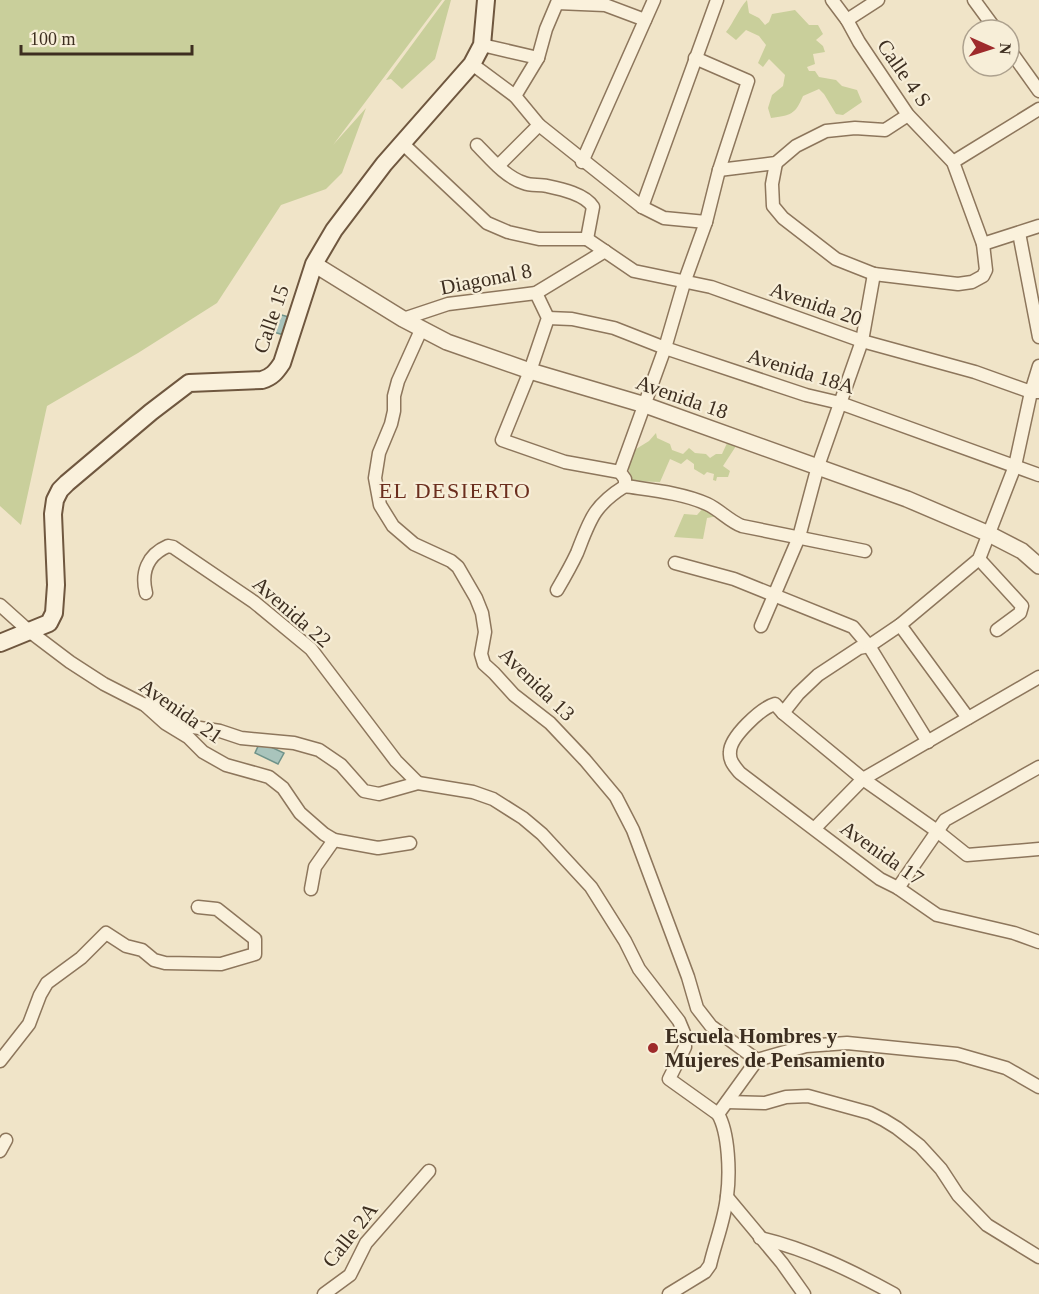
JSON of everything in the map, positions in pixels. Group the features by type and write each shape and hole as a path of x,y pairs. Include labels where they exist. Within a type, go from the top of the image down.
{"main road":[{"name":"Calle 15","path":"0,643 49,623 53,617 56,585 52,513 60,490 151,412 189,383 262,380 276,372 282,363 314,264 350,208 402,143 472,64 482,45 486,0"}],"street":[{"path":"582,162 654,0"},
{"path":"642,207 717,0"},
{"name":"Calle 4 S","path":"832,0 908,115 953,162"},
{"path":"846,20 878,0"},
{"path":"975,0 988,18"},
{"path":"514,96 538,58 546,29 557,3 605,5 645,20"},
{"path":"482,45 538,58"},
{"path":"620,472 665,348 748,81 695,58"},
{"path":"472,64 514,96 539,125 582,162 642,207 664,218 706,222"},
{"path":"1021,66 1039,91"},
{"path":"776,163 772,184 773,206 783,218 836,259 874,273 957,284 972,282 983,276 986,270 983,244 953,162 1039,109"},
{"path":"719,170 776,163 796,146 826,131 855,128 885,130 908,115"},
{"path":"498,166 539,125"},
{"path":"402,143 487,223 508,232 539,239 587,239 591,204 574,193 524,183 498,166 477,145"},
{"path":"983,244 1039,226"},
{"path":"1018,233 1039,337"},
{"name":"Avenida 20","path":"587,239 634,271 684,283 711,286 862,341 975,372 1035,392"},
{"name":"Diagonal 8","path":"403,320 448,304 536,293 605,251"},
{"name":"Avenida 18","path":"314,264 403,320 447,342 530,371 645,405 907,499 989,534 1022,551 1039,566"},
{"path":"761,626 799,537 818,466 862,341 874,273"},
{"path":"536,293 548,318 530,371 502,440 564,462 620,472 625,479 625,486"},
{"name":"Avenida 18A","path":"548,318 614,328 665,348 806,395 840,403 1039,475"},
{"name":"Avenida 13","path":"421,330 398,381 391,424 379,453 375,478 380,506 393,526 414,544 451,561 458,567 482,613 484,632 481,654 484,664 514,695 550,723 616,797 633,830 688,976 697,1008 711,1026 757,1060"},
{"path":"1039,366 1035,392 1015,466 979,559 900,625 818,675 798,694 783,713 863,779 968,855 1039,849"},
{"path":"557,590 590,519 602,503 625,486 687,496 718,509 734,523 865,551"},
{"name":"Avenida 22","path":"146,593 144,582 146,565 149,560 168,546 255,602 311,648 396,761 418,783"},
{"path":"979,559 1022,606 1020,613 997,630"},
{"path":"675,563 734,579 854,627 869,646 928,742"},
{"name":"Avenida 21","path":"0,605 29,631 104,684 145,705 165,723 188,737 203,752 226,765 269,777 283,788 300,813 334,840 378,848 410,843"},
{"path":"900,625 968,718"},
{"path":"815,828 863,779 1039,677"},
{"path":"145,705 155,704 193,727 220,731 241,738 294,742 319,750 341,765 364,791 379,794 418,783 472,792 493,799 523,818 571,863 591,886 625,941 639,969 679,1021 684,1033 685,1047 669,1079 718,1114 724,1124 728,1197 710,1264 705,1272 669,1294"},
{"name":"Avenida 17","path":"783,713 775,704 766,708 743,728 731,746 730,752 734,767 740,774 880,879 898,888 937,915 1014,933 1039,942"},
{"path":"898,888 945,820 1039,767"},
{"path":"311,889 315,867 334,840"},
{"path":"0,1061 29,1024 47,983 81,958 106,933 126,946 142,950 154,960 165,963 221,964 255,954 255,939 218,909 198,907"},
{"path":"718,1114 757,1060 806,1046 847,1043 902,1047 967,1057 1006,1068 1039,1087"},
{"path":"727,1102 765,1103 786,1097 808,1096 877,1116 920,1146 941,1169 958,1195 987,1225 1039,1257"},
{"name":"Calle 2A","path":"324,1294 350,1275 366,1243 429,1171"},
{"path":"728,1197 782,1263 804,1294"},
{"path":"760,1238 782,1243 825,1260 894,1294"}],"green space":[{"path":"0,0 442,0 333,145 366,108 342,173 326,189 281,205 217,303 138,353 47,406 21,525 0,506"},
{"path":"445,0 451,0 435,59 402,89 391,79 386,80"},
{"path":"747,0 749,13 759,18 765,25 772,14 795,10 809,25 818,25 823,34 816,40 823,46 825,52 813,54 815,64 807,67 809,71 815,71 819,77 836,80 842,86 857,90 862,102 843,115 836,114 819,89 803,96 792,113 771,118 768,108 772,95 783,86 785,75 769,59 763,67 758,63 766,45 759,36 746,30 736,40 726,32"},
{"path":"656,433 657,438 670,444 672,450 683,454 689,448 695,453 706,454 710,458 716,454 722,454 728,441 736,446 723,466 730,471 728,477 717,477 716,481 713,480 714,474 707,472 704,475 694,469 694,464 687,459 681,464 670,459 660,482 630,481 628,454 649,441"},
{"path":"704,507 718,516 707,518 703,539 674,537 684,514 697,515"}],"water":[{"path":"278,314 289,317 284,335 270,331 273,318"},
{"path":"260,742 284,753 278,764 255,753"}],"place":[{"name":"Escuela Hombres y Mujeres de Pensamiento","path":"653,1048"}],"district":[{"name":"EL DESIERTO","path":"455,490"}]}
